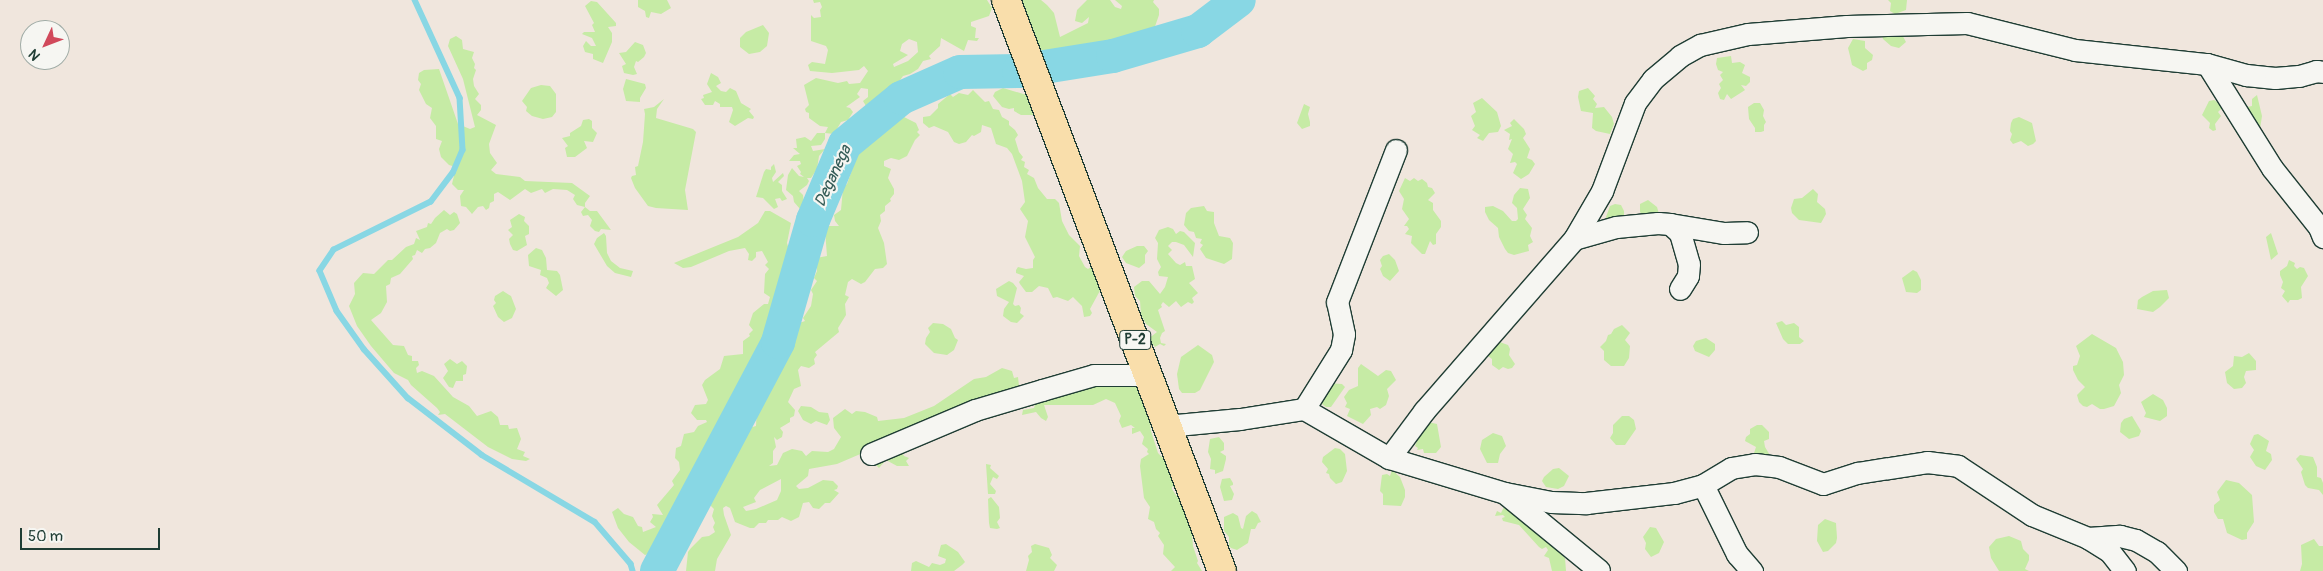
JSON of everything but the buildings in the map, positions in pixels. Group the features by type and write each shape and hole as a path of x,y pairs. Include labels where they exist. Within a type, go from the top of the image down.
{"highway":[{"name":"P-2","path":"1010,11 1222,571"}],"street":[{"path":"1389,458 1424,410 1574,239 1602,191 1635,103 1653,79 1680,56 1700,45 1748,34 1847,26 1967,23 2075,50 2207,64 2246,75 2275,78 2299,76 2316,71 2323,72"},
{"path":"2207,64 2272,168 2319,227 2323,237"},
{"path":"1304,409 1341,350 1344,334 1336,302 1396,150"},
{"path":"1574,239 1616,228 1658,223 1724,233 1748,232"},
{"path":"1670,224 1680,233 1689,264 1688,276 1680,289"},
{"path":"871,454 975,410 1051,387 1094,375 1148,375"},
{"path":"1166,426 1240,419 1304,409 1377,453 1389,458 1505,492 1551,502 1586,503 1674,493 1703,485 1731,468 1755,464 1779,466 1823,484 1857,473 1927,462 1958,466 2032,516 2088,538 2110,552 2126,571"},
{"path":"1703,485 1737,554 1752,571"},
{"path":"1505,492 1598,570"},
{"path":"2088,538 2120,536 2136,540 2157,552 2176,571"}],"green space":[{"path":"638,0 667,0 671,8 661,14 651,12 649,18 646,17 645,11 638,7"},
{"path":"813,0 987,0 992,8 989,16 971,22 971,26 976,28 975,38 979,38 977,41 968,40 964,51 941,38 940,46 929,56 931,59 923,61 918,69 903,76 898,83 898,88 893,89 891,95 887,97 885,94 882,95 881,100 871,101 866,106 863,101 868,97 868,89 861,88 857,94 860,97 846,107 850,108 853,112 848,120 841,122 834,134 825,133 828,127 820,126 809,118 809,113 805,109 809,105 804,85 816,78 838,83 847,81 849,84 860,83 868,71 864,66 859,70 832,73 810,71 808,65 812,62 825,64 828,50 826,46 811,41 811,15 814,18 821,17 820,10 822,7 820,2 814,3","holes":["909,39 917,42 918,52 908,61 894,67 893,64 908,55 900,51 902,44"]},
{"path":"1022,0 1041,0 1047,5 1054,13 1060,37 1088,23 1089,17 1082,23 1075,21 1077,10 1087,0 1110,0 1115,7 1121,9 1122,6 1115,0 1154,0 1153,2 1159,9 1159,15 1152,35 1148,37 1139,34 1131,38 1127,37 1104,50 1098,48 1078,56 1067,54 1054,55 1046,62 1043,60 1043,54 1033,40"},
{"path":"1888,0 1907,0 1906,10 1895,14 1890,11 1891,3"},
{"path":"591,1 597,2 616,23 616,26 608,27 612,33 612,42 603,63 593,59 593,54 585,52 583,46 586,41 591,46 596,46 592,38 582,34 584,32 595,32 592,25 594,23 585,6"},
{"path":"763,25 769,33 767,46 760,52 749,54 740,47 740,38 746,32"},
{"path":"1900,31 1906,42 1899,48 1891,46 1883,39 1882,36 1886,34"},
{"path":"456,36 462,40 463,49 474,52 472,58 476,70 473,79 474,86 479,94 475,99 481,105 481,110 477,115 496,125 489,144 490,153 497,163 491,170 496,174 520,177 525,181 572,183 590,196 585,203 585,207 577,205 573,199 575,195 567,190 553,189 545,193 542,189 531,193 525,189 510,200 498,192 494,194 494,201 490,203 489,208 486,210 483,206 478,207 472,214 466,207 461,206 460,196 464,190 458,190 452,184 456,167 449,165 441,157 439,149 442,141 436,139 436,126 430,118 432,108 426,104 419,90 421,84 418,80 419,73 424,70 439,69 458,124 470,129 475,127 463,79 448,46 450,39"},
{"path":"1853,39 1865,41 1865,48 1873,55 1872,60 1867,63 1867,69 1863,71 1852,65 1848,48"},
{"path":"635,42 643,45 646,53 638,62 636,61 634,67 637,74 633,75 624,73 622,66 626,64 619,53 626,52"},
{"path":"1731,56 1732,63 1740,62 1745,65 1742,73 1750,77 1750,82 1746,86 1741,85 1745,90 1731,99 1727,94 1724,100 1720,99 1718,93 1721,88 1719,84 1723,80 1720,75 1723,72 1718,70 1716,64 1717,58"},
{"path":"711,73 718,77 721,83 716,86 721,91 726,92 730,88 736,91 741,103 751,109 749,111 754,117 753,119 748,118 735,126 729,122 733,110 732,107 720,107 720,104 715,101 713,105 705,105 701,99 704,98 703,95 712,92 707,84"},
{"path":"626,79 645,84 646,88 640,98 640,102 626,101 623,89"},
{"path":"541,85 550,86 556,94 556,112 552,117 543,119 532,116 526,111 527,107 522,101 531,88"},
{"path":"1003,88 1030,96 1036,112 1034,115 1021,115 1014,111 1014,108 1002,107 993,96 995,92"},
{"path":"1588,88 1595,96 1593,99 1597,104 1595,108 1604,107 1612,117 1614,124 1610,134 1596,131 1592,128 1593,113 1581,111 1578,97 1579,91"},
{"path":"973,90 985,102 989,101 993,109 999,110 1002,117 1009,121 1009,125 1018,135 1015,139 1019,152 1023,157 1021,160 1025,162 1024,167 1029,170 1027,174 1034,178 1038,188 1047,199 1055,199 1059,203 1062,221 1069,235 1080,246 1079,256 1085,267 1088,269 1091,267 1094,274 1097,274 1102,287 1090,309 1092,313 1090,316 1084,317 1082,306 1073,297 1068,301 1057,297 1053,298 1048,288 1039,286 1032,292 1026,292 1020,284 1019,282 1024,276 1016,273 1016,270 1018,267 1033,268 1035,257 1025,237 1028,221 1020,209 1025,202 1022,181 1012,154 1007,148 996,144 991,128 982,125 981,132 974,136 972,135 966,142 959,144 954,142 948,132 934,126 929,128 923,123 923,117 930,116 938,108 938,104 950,94 953,97 959,93 968,95"},
{"path":"2257,95 2262,116 2260,129 2246,112 2250,112 2247,107 2252,106 2252,99"},
{"path":"1482,98 1497,112 1501,126 1498,132 1489,133 1483,141 1477,138 1480,135 1472,130 1475,126 1471,116 1476,112 1473,103"},
{"path":"664,99 657,109 656,118 693,129 696,132 685,190 688,210 648,206 635,188 631,178 636,175 635,167 638,166 643,142 644,109 654,107"},
{"path":"2214,100 2222,105 2222,108 2218,112 2221,116 2215,124 2216,130 2213,131 2209,128 2210,123 2202,115 2209,101"},
{"path":"1754,103 1760,103 1764,110 1763,116 1766,122 1764,131 1761,132 1755,132 1755,128 1749,119 1748,107"},
{"path":"1304,104 1310,107 1308,114 1310,126 1302,129 1297,123"},
{"path":"904,117 916,123 919,130 917,132 920,135 915,140 907,156 899,160 891,158 884,161 884,166 891,169 888,178 894,189 891,201 885,206 885,211 880,215 881,221 878,228 884,243 887,264 883,268 875,269 865,282 861,284 852,279 848,282 845,295 849,297 845,304 846,315 838,328 839,332 815,352 817,355 814,359 815,364 809,368 801,366 798,370 801,386 794,389 788,402 795,410 794,416 790,418 790,422 780,428 783,432 782,437 777,440 774,437 776,447 773,451 773,463 769,466 777,465 783,453 792,449 802,451 806,456 812,451 828,452 834,449 841,437 834,428 833,418 845,409 852,414 856,411 865,412 877,417 878,421 904,418 934,406 974,379 986,377 1002,368 1012,371 1014,378 1018,377 1019,386 837,464 809,469 808,476 796,486 799,489 808,488 823,480 833,481 838,486 834,490 839,493 830,503 825,503 819,509 813,508 809,502 803,503 799,517 791,521 782,517 778,520 768,520 766,523 759,523 754,528 750,528 735,522 730,508 726,506 723,508 724,515 731,535 717,559 715,571 686,571 688,552 702,537 709,536 715,532 713,527 715,523 712,516 714,509 708,503 710,494 703,475 704,471 712,460 720,460 724,454 735,453 742,446 739,440 744,436 745,429 756,426 757,405 763,398 761,395 765,390 763,386 772,379 775,372 774,364 781,363 785,359 784,350 798,333 799,323 805,321 803,318 811,306 813,294 811,290 817,281 814,278 817,271 816,258 827,256 825,230 829,226 839,226 835,221 834,215 841,210 843,188 847,184 862,142 875,133 876,127 890,127","holes":["781,479 781,491 777,500 756,509 746,511 743,507 756,502 754,498 760,490"]},
{"path":"2019,117 2032,123 2036,141 2033,144 2028,146 2021,141 2013,144 2010,140 2012,134 2010,131 2011,123 2013,119"},
{"path":"589,119 592,121 592,128 597,133 593,142 584,141 587,148 575,157 567,157 565,148 568,146 562,138 570,136 570,133 581,126 583,120"},
{"path":"1514,119 1524,129 1526,134 1523,138 1530,149 1527,158 1535,164 1529,174 1521,179 1513,173 1517,164 1515,162 1510,163 1513,154 1508,149 1512,139 1509,140 1510,134 1504,130 1512,126 1510,123"},
{"path":"817,133 825,133 825,139 821,145 811,146 813,151 825,149 819,156 817,169 811,178 807,178 809,181 807,185 799,191 803,195 804,204 800,209 794,202 793,196 786,190 788,175 792,168 799,176 804,177 800,174 801,172 797,166 801,164 800,161 789,161 794,155 800,154 793,148 797,148 796,139 805,137 811,141"},
{"path":"774,164 776,172 772,178 773,182 783,173 784,176 778,182 782,185 782,191 787,199 782,201 780,198 775,199 778,207 774,209 763,198 756,197 764,172 766,169 771,170"},
{"path":"1405,178 1410,181 1414,178 1418,181 1422,179 1435,193 1428,200 1433,203 1433,210 1441,221 1441,227 1436,234 1436,244 1433,245 1430,241 1425,254 1422,254 1411,243 1412,236 1405,234 1409,229 1407,226 1404,226 1409,219 1402,209 1404,199 1399,191"},
{"path":"1520,188 1528,189 1530,198 1523,209 1527,215 1525,219 1532,228 1530,236 1533,242 1528,245 1529,251 1514,255 1508,253 1505,249 1499,237 1498,228 1489,220 1485,207 1493,206 1503,211 1512,221 1516,221 1518,219 1517,208 1512,203 1514,195"},
{"path":"1813,189 1818,194 1817,202 1825,209 1826,214 1821,223 1799,220 1792,213 1791,208 1794,199 1802,198"},
{"path":"1648,200 1657,207 1659,214 1644,216 1640,212 1640,204"},
{"path":"1615,204 1621,205 1624,211 1624,218 1607,222 1606,217 1610,206"},
{"path":"1204,206 1207,211 1214,212 1214,223 1219,236 1230,238 1233,243 1232,259 1224,264 1206,258 1200,249 1203,245 1200,243 1202,239 1196,238 1194,232 1189,231 1184,225 1186,213 1191,208"},
{"path":"585,207 590,211 597,211 611,230 601,229 599,232 595,231 590,226 592,220 588,215 583,216 581,212"},
{"path":"444,210 450,215 454,212 457,214 460,223 454,230 450,231 447,229 440,233 436,243 430,248 425,249 422,253 417,250 415,255 412,256 413,259 400,274 391,278 390,284 386,286 387,302 381,313 371,320 393,345 404,346 408,355 412,356 412,361 418,361 417,373 422,371 434,376 453,397 469,406 477,416 491,411 498,417 500,425 508,425 509,429 517,428 521,439 517,449 525,452 523,456 530,459 526,461 512,459 488,447 445,414 438,415 440,412 437,408 411,385 408,380 394,373 371,346 357,326 349,306 355,294 354,283 363,273 374,274 388,260 392,260 406,247 414,244 416,238 420,240 416,231 427,227 428,223 431,224"},
{"path":"765,211 770,211 791,223 787,243 789,250 786,268 780,278 773,308 774,319 763,364 718,440 718,445 711,449 708,460 703,461 700,471 687,490 683,505 669,514 671,523 660,547 655,552 645,555 629,542 618,528 612,512 618,508 624,514 633,517 638,526 642,527 643,532 656,527 650,522 653,517 652,514 663,515 657,505 674,485 672,481 680,470 679,462 675,458 676,448 681,446 684,434 694,432 698,426 707,422 706,420 697,420 691,413 695,405 706,404 708,400 702,385 705,380 720,369 724,356 743,354 743,341 750,336 749,334 753,330 749,325 753,313 764,304 768,304 770,297 764,293 765,274 769,269 765,265 768,262 762,251 756,252 756,257 752,261 748,260 749,254 745,248 729,251 691,267 683,268 674,263 738,237 758,223"},
{"path":"519,214 525,217 524,221 529,226 529,234 525,236 527,245 517,251 513,250 510,244 509,239 513,235 508,230 512,227 510,220"},
{"path":"1168,227 1173,229 1176,234 1180,231 1184,232 1195,243 1193,257 1184,245 1176,242 1172,242 1168,246 1172,250 1168,254 1180,265 1185,262 1186,266 1192,266 1195,279 1189,283 1198,293 1192,298 1194,302 1192,304 1188,302 1181,307 1176,301 1169,307 1163,302 1162,307 1158,310 1165,331 1160,338 1161,343 1166,344 1164,346 1160,344 1155,347 1148,339 1157,332 1146,324 1141,315 1140,301 1135,296 1134,287 1142,281 1149,281 1160,294 1165,287 1168,277 1159,276 1158,272 1161,267 1157,259 1158,243 1155,238 1159,230"},
{"path":"604,233 606,236 607,253 611,261 620,268 633,271 631,277 615,273 607,266 594,244 597,238"},
{"path":"2271,233 2278,254 2271,260 2266,237"},
{"path":"1137,246 1144,246 1148,251 1145,255 1145,263 1139,268 1126,263 1122,257 1126,251"},
{"path":"536,248 542,250 546,258 547,270 557,271 560,275 563,290 556,296 546,288 549,283 547,278 540,275 541,270 529,266 528,255"},
{"path":"1389,254 1395,260 1399,271 1390,281 1383,276 1380,269 1382,266 1380,260 1383,256"},
{"path":"2289,260 2295,263 2294,266 2297,269 2300,267 2304,268 2308,276 2301,287 2302,298 2290,300 2288,303 2282,296 2285,291 2281,288 2283,282 2280,271 2287,266"},
{"path":"1913,270 1917,272 1921,280 1921,290 1917,293 1906,292 1902,278"},
{"path":"1009,281 1017,288 1013,304 1015,306 1019,305 1021,308 1020,313 1024,316 1017,323 1011,322 1003,316 1004,309 1009,302 997,296 996,289"},
{"path":"2167,290 2169,298 2153,312 2137,309 2138,300 2142,297 2153,291"},
{"path":"503,291 511,296 516,309 512,318 504,322 498,317 493,306 496,303 494,300 495,296"},
{"path":"1782,321 1786,325 1794,323 1799,327 1799,337 1804,341 1800,344 1788,344 1783,339 1776,323"},
{"path":"933,323 943,324 951,329 958,340 954,350 947,355 934,353 925,344 930,332 928,328"},
{"path":"1622,325 1630,333 1625,340 1630,346 1629,358 1624,366 1611,366 1604,360 1604,351 1600,347 1614,329"},
{"path":"2092,334 2116,348 2123,362 2124,375 2119,385 2121,393 2114,406 2104,409 2100,409 2092,404 2087,407 2083,406 2079,402 2077,395 2085,387 2078,380 2073,370 2073,366 2077,365 2080,356 2076,346"},
{"path":"1706,338 1715,344 1715,350 1709,357 1695,351 1693,346 1696,341"},
{"path":"1497,341 1508,345 1510,349 1509,355 1515,364 1512,368 1503,367 1499,370 1492,365 1492,359 1488,356 1488,350"},
{"path":"1198,345 1212,355 1214,362 1200,390 1195,393 1182,393 1179,389 1177,374 1181,357"},
{"path":"2249,353 2256,361 2256,370 2246,371 2244,377 2246,383 2242,388 2234,389 2227,383 2225,372 2233,366 2234,356 2242,357"},
{"path":"450,359 457,364 462,361 467,366 466,374 463,375 463,381 456,381 453,388 449,387 443,378 448,371 444,364"},
{"path":"1361,364 1378,376 1386,370 1391,371 1396,380 1387,389 1389,396 1386,405 1380,409 1377,407 1370,409 1371,415 1363,424 1347,416 1350,409 1345,407 1347,403 1344,397 1349,390 1358,386 1358,368"},
{"path":"1096,383 1138,384 1146,400 1143,403 1148,407 1151,431 1158,453 1163,458 1176,487 1176,489 1172,486 1172,489 1188,513 1197,563 1202,571 1171,571 1175,567 1163,554 1164,545 1158,536 1160,533 1156,529 1154,522 1148,519 1150,507 1144,498 1140,466 1141,459 1149,454 1147,452 1148,449 1142,444 1144,437 1140,431 1132,434 1132,428 1135,428 1131,425 1122,428 1119,421 1121,416 1115,403 1106,399 1093,405 1044,405 1048,417 1046,421 1036,412 1022,415 1023,410 1034,408 1036,401"},
{"path":"1327,383 1342,384 1345,387 1331,407 1326,407 1318,401"},
{"path":"2153,394 2163,400 2167,408 2167,416 2160,421 2144,417 2146,413 2141,402"},
{"path":"801,406 811,407 819,412 828,413 830,420 827,425 816,421 811,424 803,420 798,411"},
{"path":"1622,416 1629,416 1634,420 1636,429 1625,445 1616,445 1610,438 1613,433 1613,425"},
{"path":"2132,416 2141,431 2139,436 2129,439 2120,432 2121,423 2124,419"},
{"path":"1428,422 1437,424 1441,447 1436,453 1424,453 1423,449 1417,450 1418,448 1415,446 1418,439 1414,435"},
{"path":"1757,425 1762,425 1769,432 1769,439 1764,441 1771,457 1753,456 1756,447 1745,441 1746,437 1750,434 1750,429"},
{"path":"1493,433 1502,436 1506,446 1500,454 1498,463 1487,463 1480,449 1482,440"},
{"path":"2258,434 2269,441 2266,451 2271,454 2272,460 2265,470 2256,466 2250,457 2254,450 2250,444 2254,435"},
{"path":"1219,437 1224,443 1224,450 1220,452 1226,456 1226,459 1223,471 1215,474 1215,470 1210,469 1211,459 1208,452 1210,439"},
{"path":"1335,448 1340,449 1345,454 1347,471 1342,482 1336,484 1329,474 1326,473 1328,469 1322,462 1323,457"},
{"path":"901,450 904,456 909,458 906,461 909,466 897,466 886,460 879,468 874,463"},
{"path":"2300,455 2313,457 2317,467 2317,477 2321,478 2323,483 2323,495 2319,490 2308,488 2305,485 2301,472 2303,469 2296,459"},
{"path":"986,464 991,465 990,468 999,476 997,479 993,477 990,484 996,491 995,494 988,494"},
{"path":"1559,468 1569,476 1564,486 1558,489 1546,487 1542,481 1544,477 1553,469"},
{"path":"1392,470 1400,477 1405,490 1405,497 1401,506 1383,505 1383,494 1380,491 1382,475 1387,474 1390,476"},
{"path":"1230,478 1233,485 1230,486 1234,494 1232,500 1224,501 1220,487 1222,479"},
{"path":"2226,480 2239,483 2252,495 2254,522 2247,533 2247,539 2242,540 2227,533 2223,519 2218,519 2214,512 2214,505 2220,500 2217,492"},
{"path":"991,497 999,507 1000,518 997,522 1000,528 997,529 990,528 989,523 988,499"},
{"path":"1509,506 1565,558 1566,571 1552,571 1549,558 1544,556 1548,550 1546,547 1542,549 1539,547 1519,525 1503,521 1502,518 1505,517 1503,515 1495,516 1497,511 1501,513 1504,507"},
{"path":"1252,511 1257,514 1261,522 1258,523 1255,529 1251,529 1248,543 1237,550 1231,548 1229,546 1229,537 1224,531 1224,517 1233,513 1238,516 1241,528 1243,529 1246,516"},
{"path":"1825,519 1836,523 1837,538 1836,543 1828,551 1823,552 1817,541 1818,525"},
{"path":"1650,527 1656,528 1664,542 1659,553 1651,557 1645,549 1646,543 1643,537"},
{"path":"2009,536 2021,541 2023,549 2029,555 2025,569 2029,571 1999,571 1991,558 1989,547 1996,539"},
{"path":"2314,539 2319,546 2323,546 2323,571 2300,571 2302,564 2301,545"},
{"path":"946,544 958,552 965,562 962,565 954,571 911,571 912,563 916,561 929,567 932,563 940,565 945,563 946,559 938,556 941,545"},
{"path":"1035,544 1049,548 1052,555 1050,558 1057,565 1054,571 1026,571 1029,560 1028,556 1032,552 1031,546"}],"waterway":[{"path":"415,0 460,98 463,150 453,173 431,202 334,250 320,271 337,311 364,349 408,398 482,455 595,522 631,564 633,571"},
{"name":"Deganega","path":"657,571 778,342 813,220 845,144 901,98 960,72 1019,71 1113,56 1198,31 1239,0"}]}
